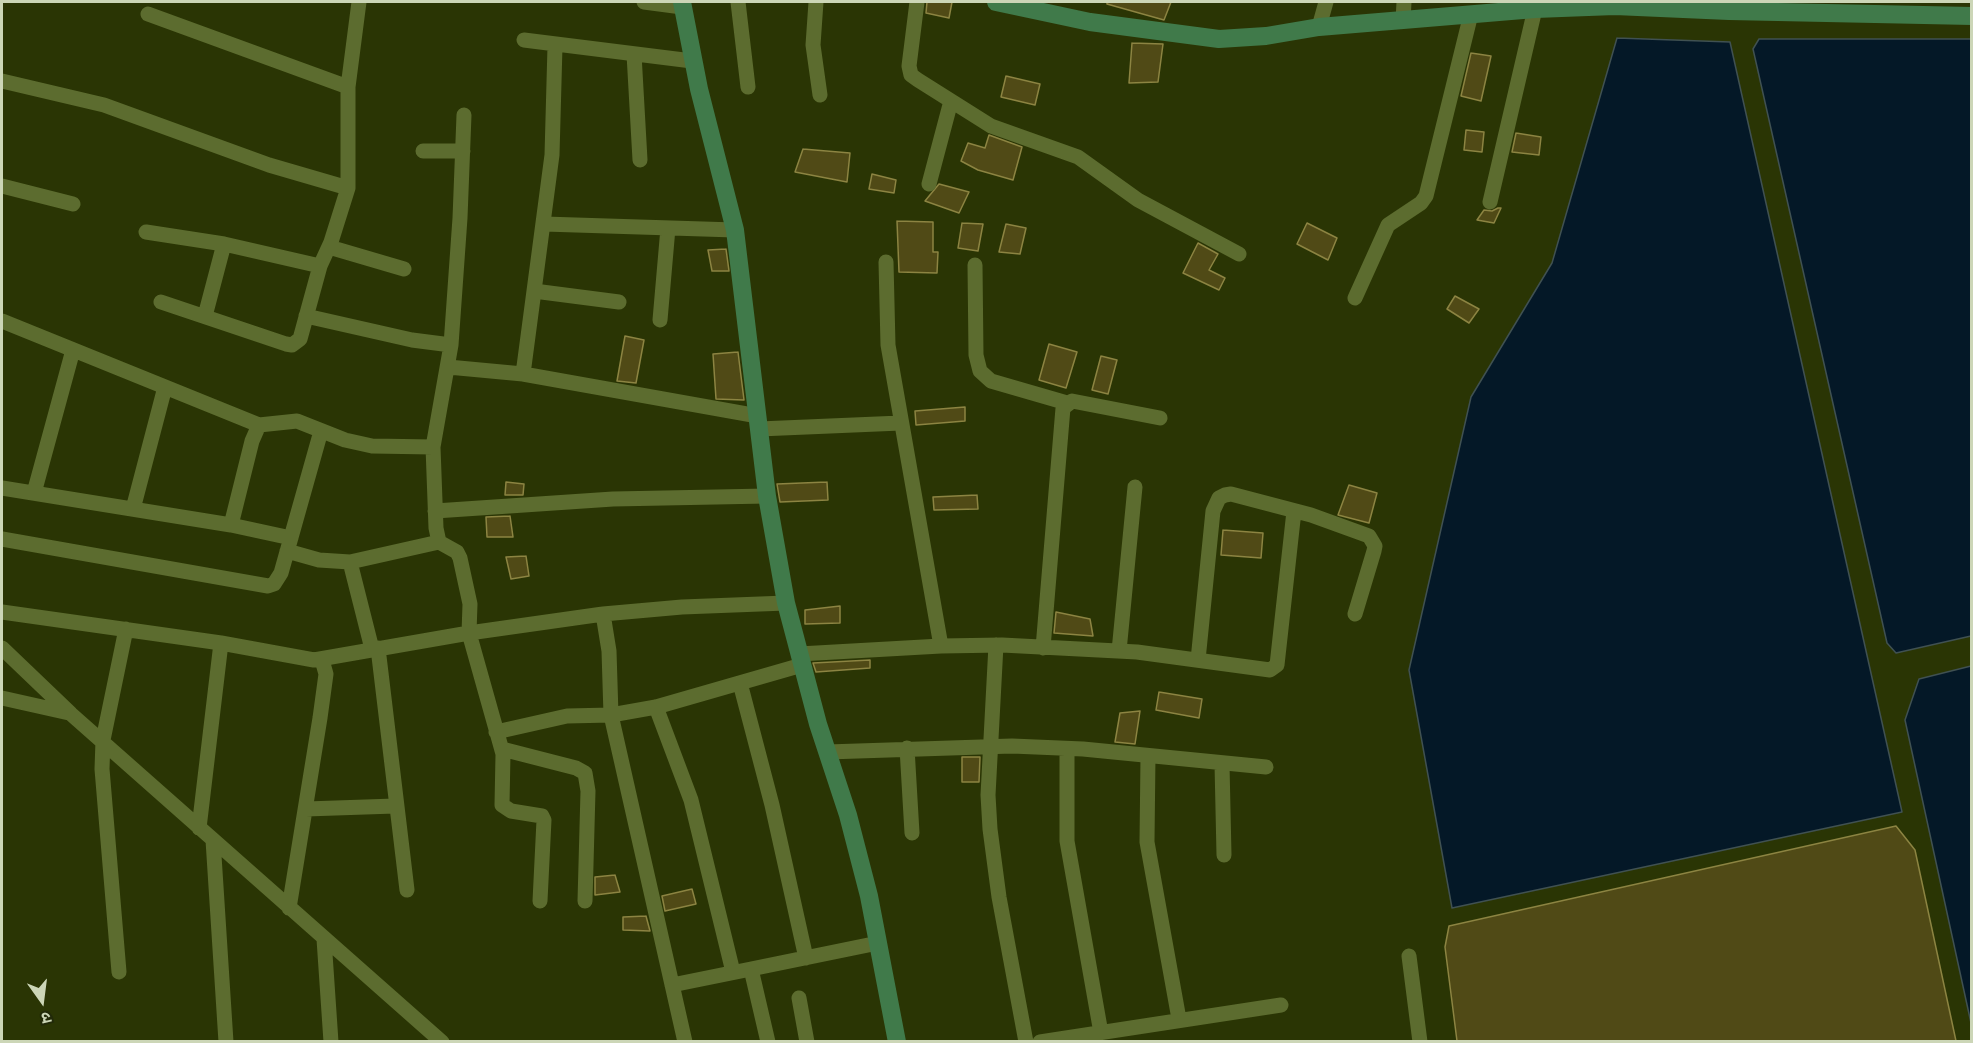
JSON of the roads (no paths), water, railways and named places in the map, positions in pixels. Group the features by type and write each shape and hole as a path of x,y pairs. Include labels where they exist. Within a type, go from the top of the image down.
{"street":[{"path":"161,302 292,345 300,339 320,266 329,247 348,188 348,87 359,2"},
{"path":"644,2 682,4 692,61 735,230 767,496 786,603 800,660 854,838 897,1041"},
{"path":"738,2 748,87"},
{"path":"816,2 814,52 820,95"},
{"path":"917,2 909,70 918,80 991,126 1078,157 1138,200 1239,254"},
{"path":"996,2 1090,22 1210,39 1266,36 1319,27 1402,21 1452,9 1615,6 1729,12 1971,16"},
{"path":"1319,27 1326,2"},
{"path":"1402,21 1404,2"},
{"path":"1355,298 1388,225 1421,203 1426,196 1482,9"},
{"path":"1490,202 1535,9"},
{"path":"148,14 348,87"},
{"path":"524,40 555,46 692,61"},
{"path":"523,374 552,155 555,46"},
{"path":"634,54 640,160"},
{"path":"2,81 104,105 269,165 348,188"},
{"path":"929,184 951,101"},
{"path":"439,542 435,511 433,447 451,345 464,115"},
{"path":"423,151 463,151"},
{"path":"2,186 73,204"},
{"path":"544,224 735,230"},
{"path":"660,320 669,228"},
{"path":"146,232 224,244 320,266"},
{"path":"205,316 224,244"},
{"path":"329,247 404,269"},
{"path":"886,262 888,345 920,514 941,646"},
{"path":"975,265 976,355 980,371 985,377 998,384 1067,403 1093,404 1160,418"},
{"path":"534,291 620,302"},
{"path":"306,315 412,340 451,345"},
{"path":"2,321 259,425 297,421 345,440 372,446 433,447"},
{"path":"34,493 73,350"},
{"path":"448,367 523,374 759,422 901,423"},
{"path":"133,509 165,387"},
{"path":"1043,648 1058,451 1063,408 1067,403"},
{"path":"231,525 252,441 259,425"},
{"path":"2,539 260,586 274,584 278,579 289,544 321,431"},
{"path":"1119,651 1135,487"},
{"path":"2,488 231,525 289,544 319,560 350,562 439,542 457,552 470,604 469,633 502,750 502,805 511,811 542,816 544,820 540,902"},
{"path":"1198,660 1215,504 1219,498 1231,494 1344,525 1373,540 1374,551 1355,614"},
{"path":"435,511 613,499 767,496"},
{"path":"496,732 567,716 611,715 656,707 740,683 800,660 941,646 996,645 1119,651 1270,670 1277,665 1294,511"},
{"path":"350,562 375,649 407,890"},
{"path":"2,612 221,643 306,660 322,660 469,633 603,614 682,607 786,603"},
{"path":"603,614 609,651 611,715 685,1041"},
{"path":"119,972 103,794 103,740 126,629"},
{"path":"199,828 221,643"},
{"path":"996,645 988,795 993,856 1026,1041"},
{"path":"2,648 71,714 442,1041"},
{"path":"290,908 326,674 322,660"},
{"path":"740,683 772,806 806,958"},
{"path":"2,698 71,714"},
{"path":"656,707 691,800 733,972"},
{"path":"827,752 908,748 1067,749 1266,767"},
{"path":"908,748 912,833"},
{"path":"1067,749 1067,841 1101,1033"},
{"path":"502,750 576,768 585,773 588,791 585,901"},
{"path":"1149,756 1147,843 1179,1018"},
{"path":"1222,764 1224,855"},
{"path":"306,809 395,806"},
{"path":"213,840 226,1041"},
{"path":"324,939 331,1041"},
{"path":"672,985 878,943"},
{"path":"1409,956 1420,1041"},
{"path":"751,969 768,1041"},
{"path":"799,998 807,1041"},
{"path":"1040,1041 1085,1038 1179,1018 1281,1005"},
{"path":"1141,1025 1142,1041"}],"water":[{"path":"1617,38 1730,42 1902,812 1452,908 1409,670 1471,397 1552,263"},
{"path":"1759,39 1971,39 1971,636 1896,653 1887,643 1753,49"},
{"path":"1972,666 1971,1023 1905,720 1919,679"}]}
